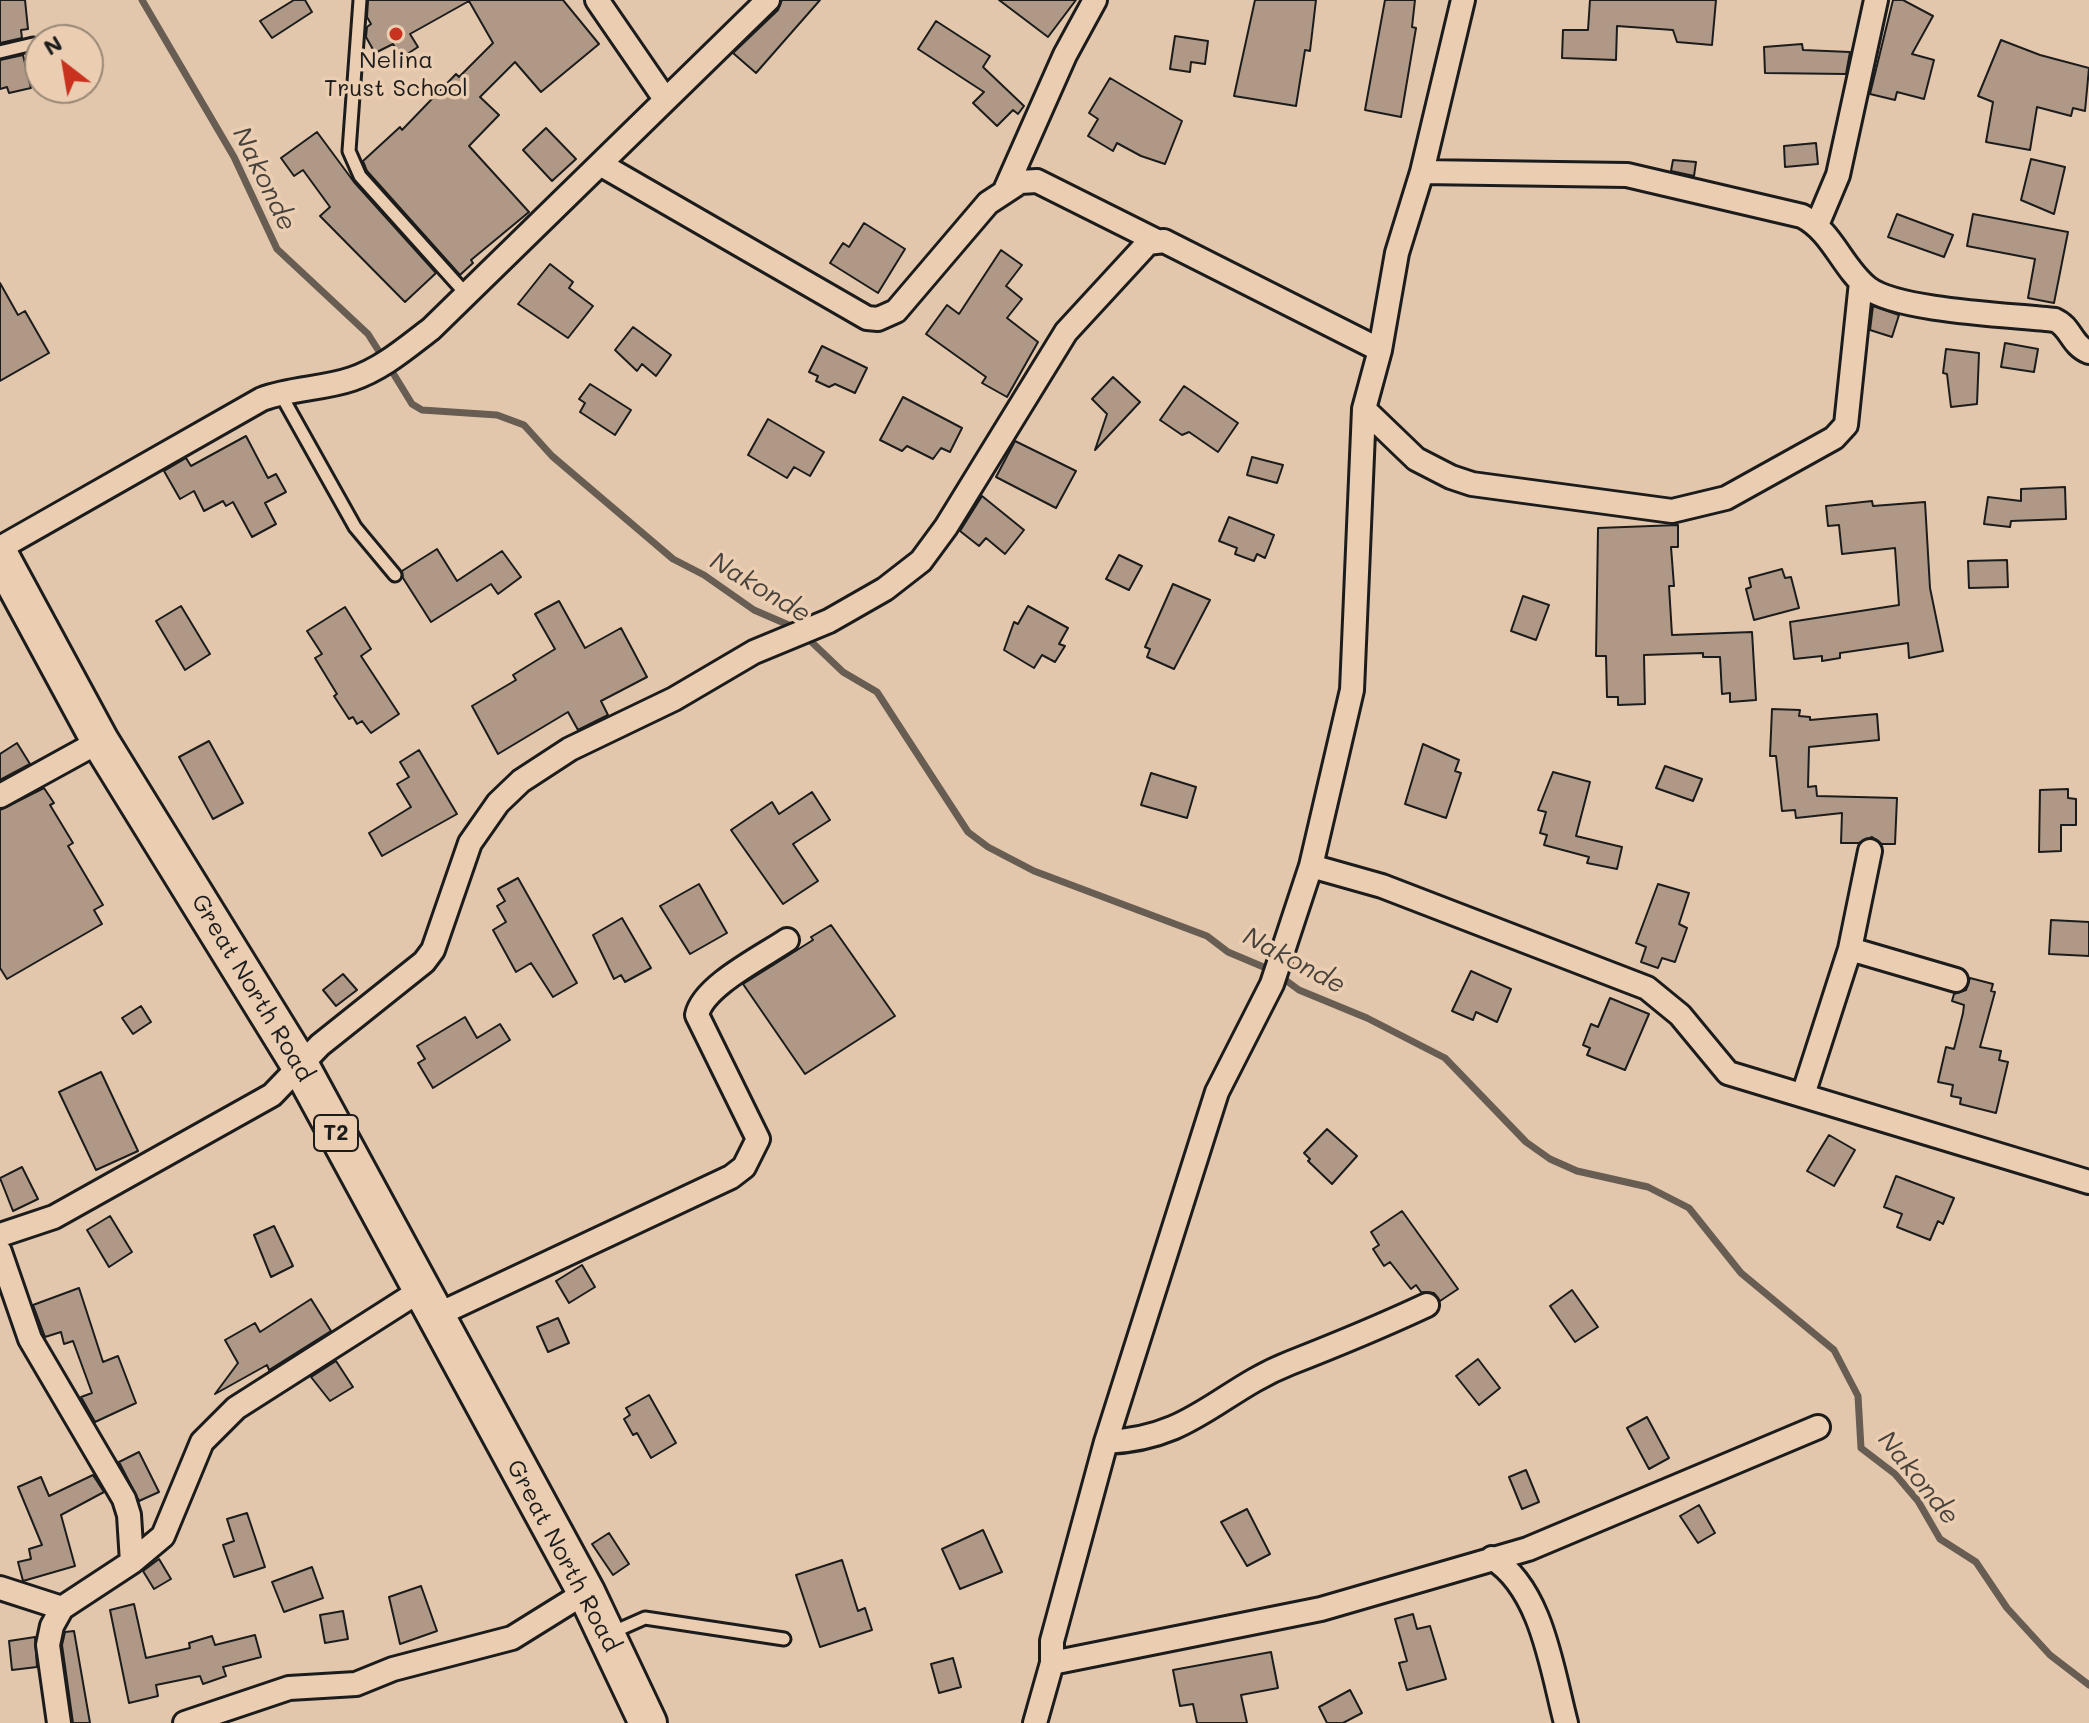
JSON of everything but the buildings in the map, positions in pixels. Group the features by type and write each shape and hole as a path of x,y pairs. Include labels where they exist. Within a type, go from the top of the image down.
{"highway":[{"name":"Great North Road","path":"0,556 100,741 301,1067 586,1592 648,1723"}],"street":[{"path":"597,0 665,99"},
{"path":"0,548 232,414 280,392 353,379 385,364 431,329 467,295 768,0"},
{"path":"1006,188 1065,55 1095,0"},
{"path":"1035,1723 1052,1663 1052,1641 1106,1442 1217,1092 1272,984 1311,866 1352,690 1364,409 1380,350 1397,253 1422,172 1463,0"},
{"path":"1817,225 1838,175 1876,0"},
{"path":"600,164 867,318 878,319 896,311 988,203 1006,188 1020,182 1037,181 1157,241"},
{"path":"1422,172 1627,175 1802,216 1817,225 1861,282 1888,300 2059,321 2076,345 2089,352"},
{"path":"0,1235 54,1217 272,1095 320,1045 424,962 433,950 470,843 498,803 521,781 570,749 693,689 754,652 829,621 885,589 921,561 946,527 1066,332 1140,249 1164,241 1380,350"},
{"path":"1364,409 1416,459 1472,484 1672,511 1726,498 1841,432 1848,419 1861,282"},
{"path":"0,796 100,741"},
{"path":"1803,1095 1850,949 1870,851"},
{"path":"1311,866 1382,886 1647,988 1680,1015 1728,1073 2089,1182"},
{"path":"59,1723 48,1645 52,1626 62,1608 132,1562 163,1536 202,1442 236,1408 428,1303 731,1177 744,1167 758,1139 699,1025 697,1015 699,1005 710,992 787,940"},
{"path":"1850,949 1956,980"},
{"path":"0,1252 30,1339 127,1507 132,1562"},
{"path":"1106,1442 1140,1441 1171,1431 1283,1366 1330,1350 1427,1305"},
{"path":"1052,1663 1321,1609 1528,1549 1818,1427"},
{"path":"1492,1558 1518,1579 1538,1623 1566,1723"},
{"path":"0,1588 62,1608"},
{"path":"185,1723 289,1688 356,1684 393,1669 512,1638 586,1592"}],"lane":[{"path":"360,0 349,151 353,164 360,176 467,295"},
{"path":"0,52 24,46"},
{"path":"280,392 355,527 395,575"},
{"path":"606,1635 645,1618 784,1639"}],"waterway":[{"name":"Nakonde","path":"142,0 234,157 277,249 368,334 380,353"},
{"name":"Nakonde","path":"393,373 412,404 422,410 497,415 524,425 552,456 673,559 704,575 754,610 798,629 843,672 877,692 968,832 988,847 1034,871 1207,936 1228,952 1273,971 1299,990 1367,1018 1445,1058 1526,1142 1550,1159 1577,1171 1648,1187 1689,1208 1741,1273 1834,1350 1858,1396 1861,1448 1895,1474 1918,1501 1940,1539 1976,1562 2007,1608 2050,1655 2089,1685"}],"place":[{"name":"Nelina Trust School","path":"396,34"}]}
